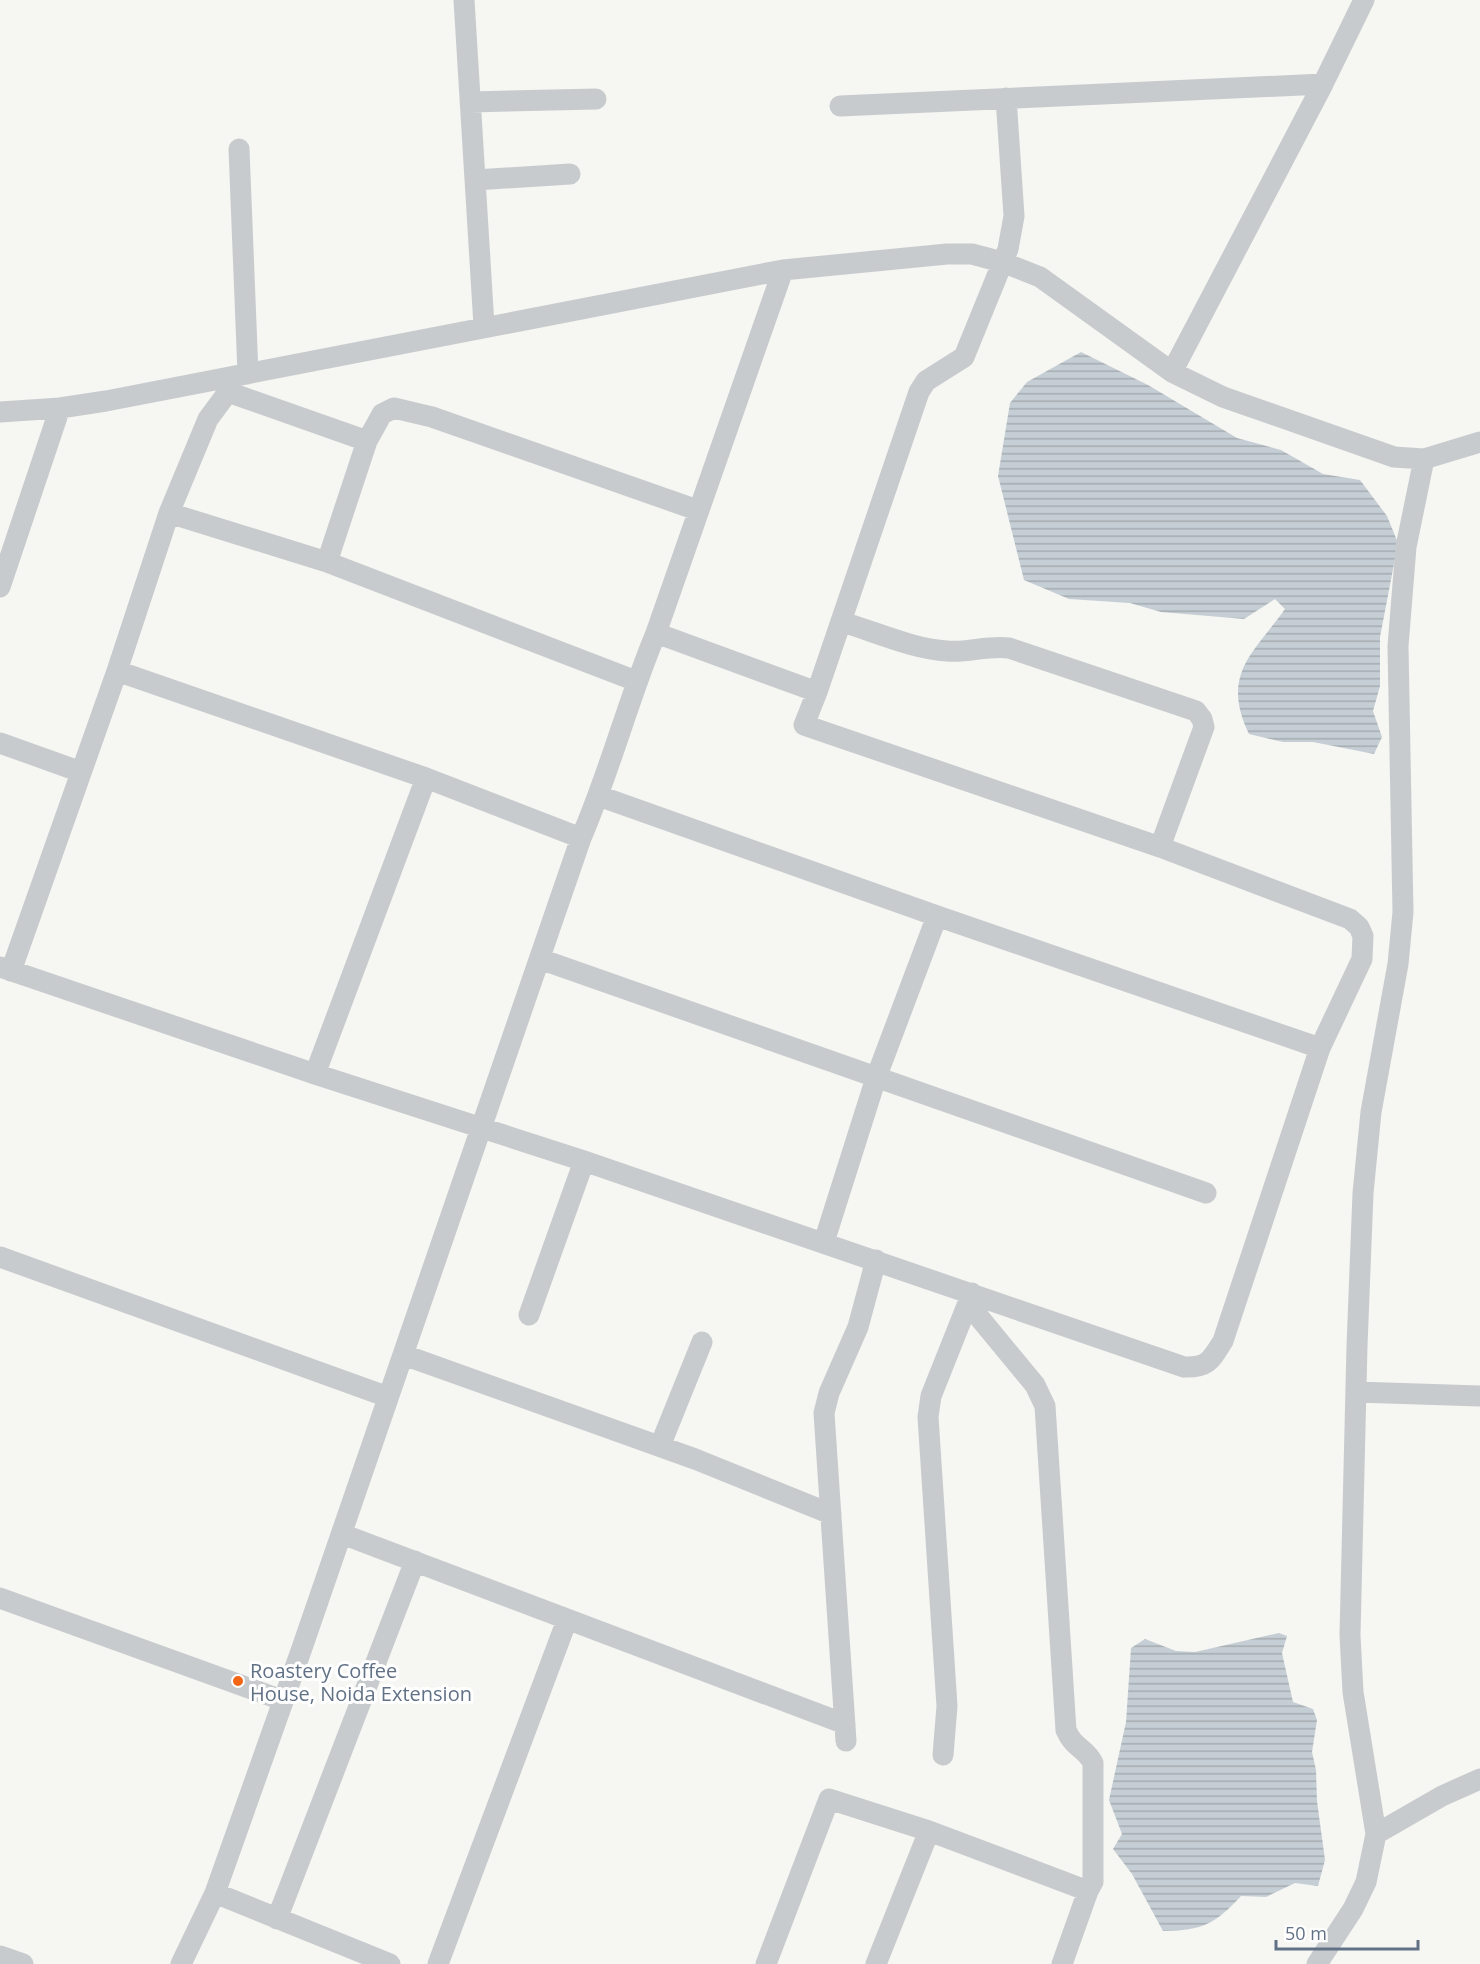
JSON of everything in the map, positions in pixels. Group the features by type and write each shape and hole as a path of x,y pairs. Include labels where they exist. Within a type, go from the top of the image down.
{"street":[{"path":"464,0 484,326"},
{"path":"1172,372 1323,84 1364,0"},
{"path":"840,106 1323,84"},
{"path":"226,385 208,419 169,513 81,772 5,969 824,1242 876,1260 970,1299 1184,1367 1200,1367 1212,1359 1223,1341 1320,1048 1362,959 1363,936 1359,927 1350,919 1160,847 804,725 842,622 919,392 926,381 964,357 1008,249 1014,216 1006,98"},
{"path":"470,102 596,99"},
{"path":"239,149 248,374"},
{"path":"475,180 570,174"},
{"path":"0,412 60,408 226,385 248,374 484,326 783,270 947,254 972,254 1002,262 1040,277 1172,372 1223,397 1394,457 1424,459 1480,442"},
{"path":"182,1964 215,1893 404,1355 581,838 599,796 636,681 656,633 697,510 783,270"},
{"path":"226,385 368,441"},
{"path":"0,587 4,561 60,408"},
{"path":"327,562 368,441 382,414 394,408 408,409 697,510"},
{"path":"1317,1964 1353,1909 1366,1882 1376,1834 1353,1692 1350,1635 1356,1392 1365,1181 1371,1112 1398,964 1403,912 1398,646 1406,547 1424,459"},
{"path":"169,513 327,562 636,681"},
{"path":"842,622 934,650 951,652 996,646 1009,648 1196,711 1204,727 1160,847"},
{"path":"656,633 817,692"},
{"path":"117,671 426,778 581,838"},
{"path":"0,743 81,772"},
{"path":"315,1074 426,778"},
{"path":"599,796 1320,1048"},
{"path":"824,1242 876,1078 937,916"},
{"path":"540,959 1206,1193"},
{"path":"529,1315 584,1161"},
{"path":"0,1257 388,1397"},
{"path":"342,1533 567,1620 845,1733 824,1413 829,1393 858,1326 876,1260"},
{"path":"943,1755 947,1706 928,1417 931,1396 970,1299"},
{"path":"970,1299 1035,1385 1045,1406 1066,1730 1077,1748 1088,1754 1093,1763 1093,1882 1062,1964"},
{"path":"660,1446 702,1342"},
{"path":"404,1355 660,1446 831,1514"},
{"path":"1356,1392 1480,1396"},
{"path":"277,1918 415,1561"},
{"path":"0,1598 282,1700"},
{"path":"438,1964 567,1620"},
{"path":"1376,1834 1442,1796 1480,1779"},
{"path":"766,1964 829,1799 929,1831 1088,1891"},
{"path":"876,1964 929,1831"},
{"path":"215,1893 390,1964"},
{"path":"0,1956 23,1964"}],"shaded area":[{"path":"1081,352 1148,385 1237,438 1281,450 1323,474 1360,480 1387,516 1398,543 1380,637 1380,686 1373,711 1382,737 1374,754 1313,742 1283,742 1249,734 1241,713 1238,695 1239,680 1252,652 1285,609 1275,599 1244,619 1161,612 1130,603 1069,599 1024,580 998,476 1010,403 1027,382"},
{"path":"1279,1633 1287,1636 1282,1653 1293,1702 1313,1709 1317,1720 1312,1752 1316,1770 1317,1801 1325,1860 1318,1886 1295,1883 1266,1897 1241,1896 1223,1914 1207,1924 1188,1929 1163,1931 1132,1874 1113,1849 1122,1834 1109,1800 1126,1722 1131,1648 1145,1639 1176,1651 1195,1652"}],"place":[{"name":"Roastery Coffee House, Noida Extension","path":"238,1681"}]}
